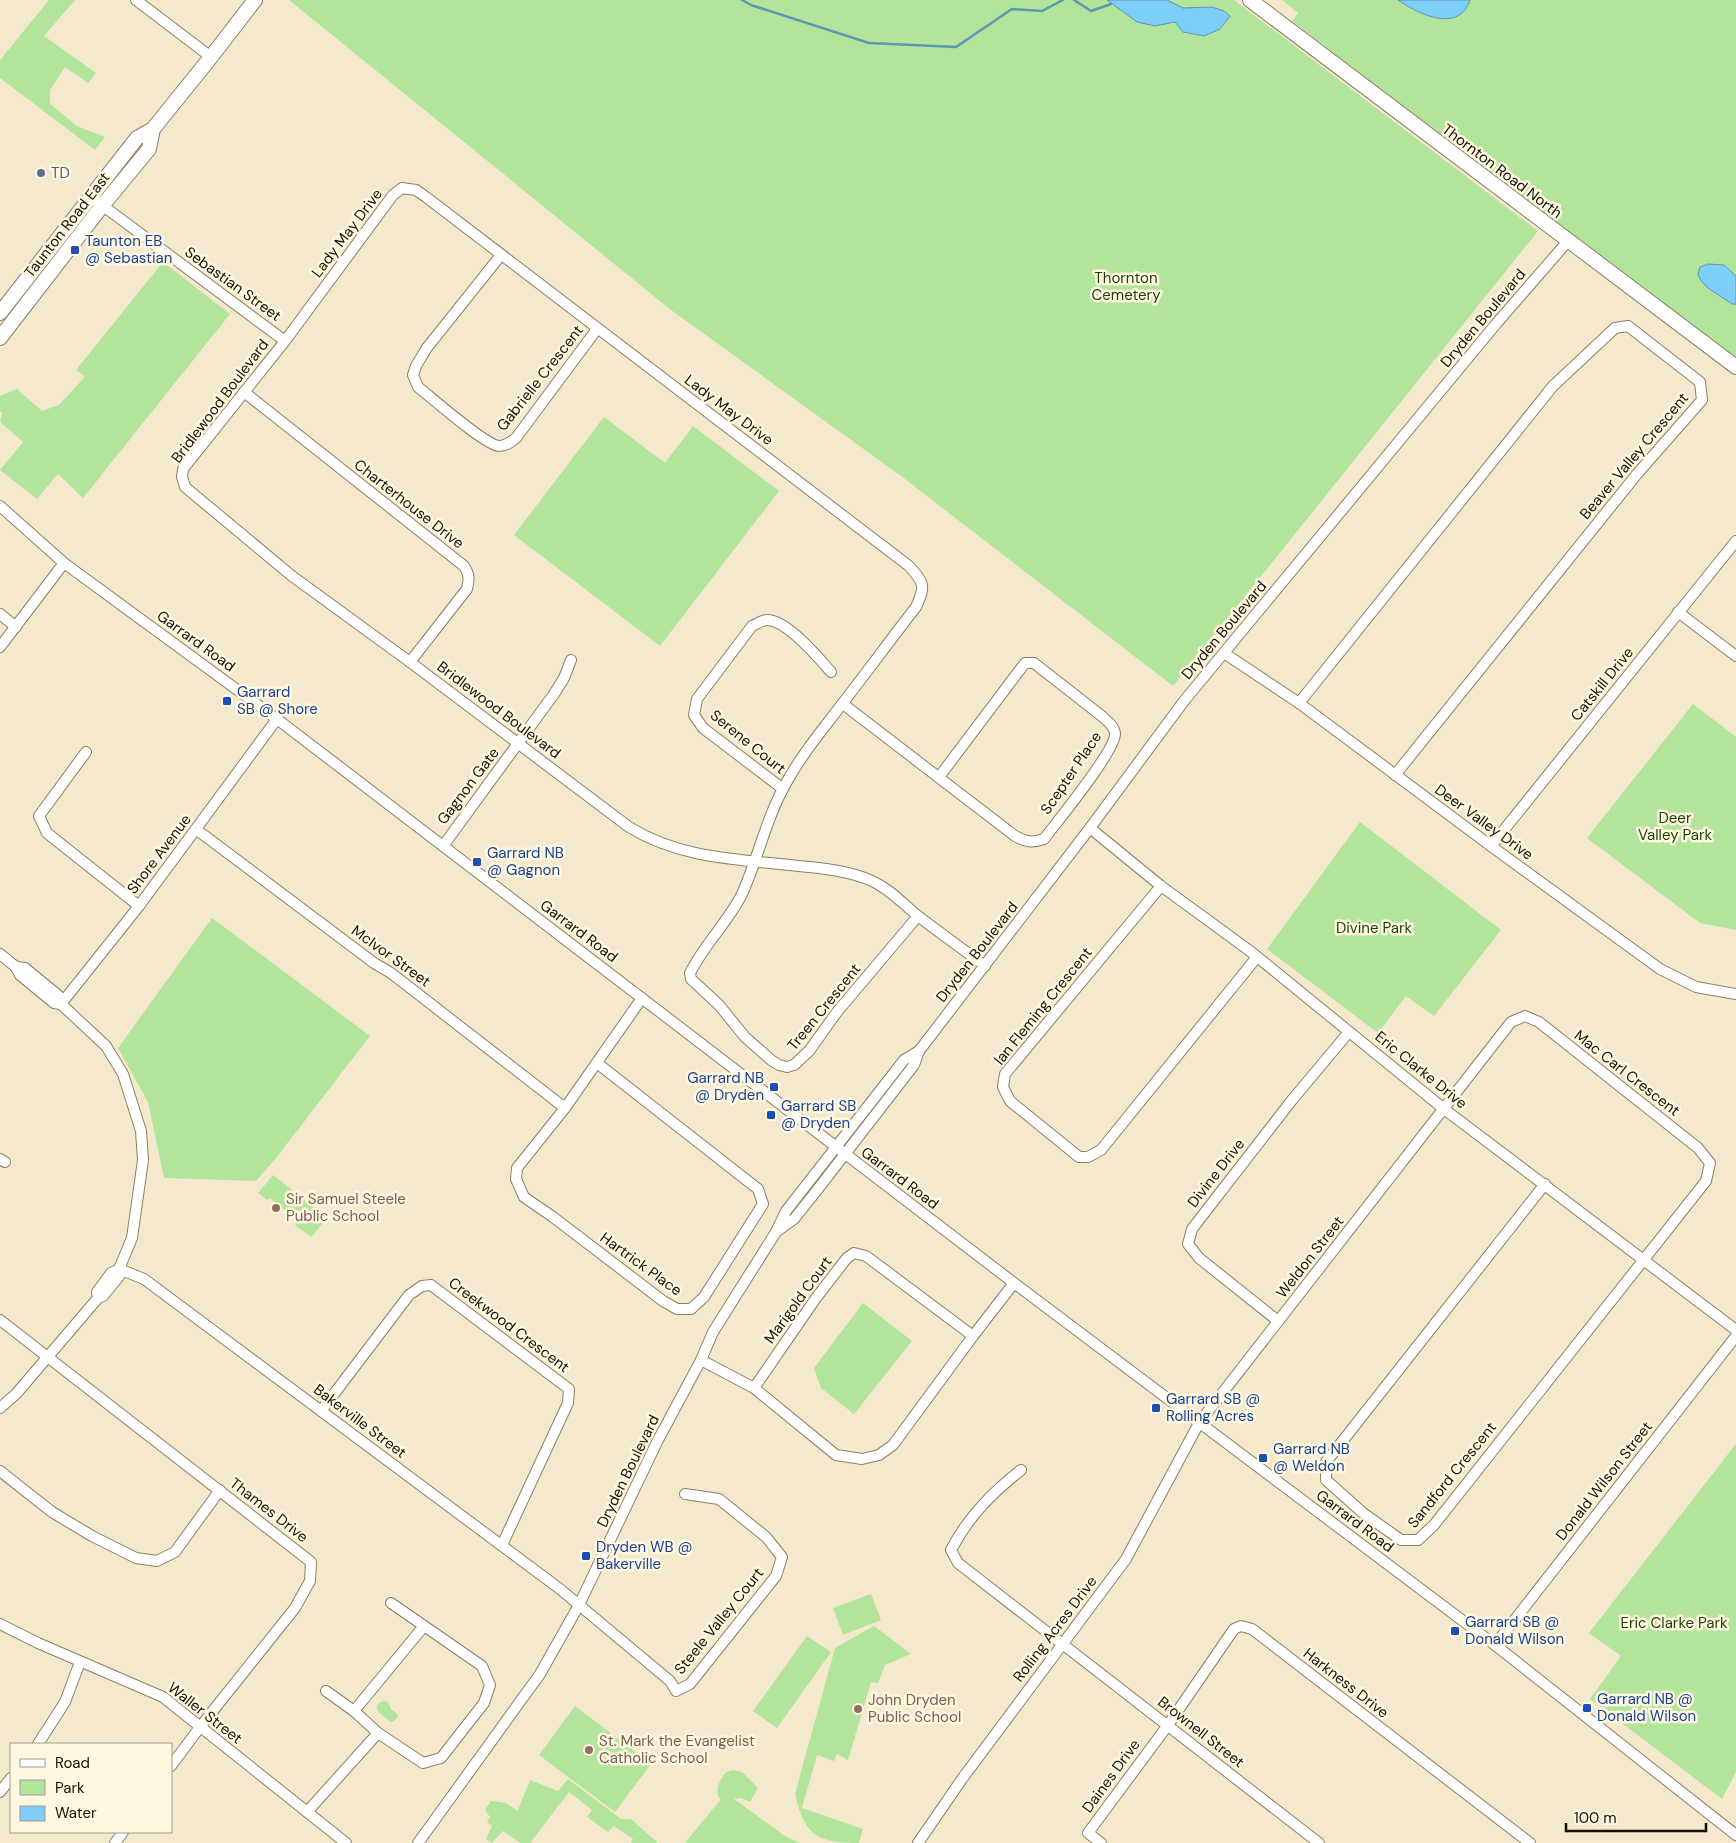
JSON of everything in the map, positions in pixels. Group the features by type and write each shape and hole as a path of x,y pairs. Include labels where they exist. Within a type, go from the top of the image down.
{"main road":[{"name":"Taunton Road East","path":"0,313 96,202 149,148 153,129 211,58 254,0"},
{"name":"Thornton Road North","path":"1250,0 1736,367"},
{"name":"Taunton Road East","path":"0,338 96,202"}],"street":[{"path":"136,0 211,58"},
{"name":"Lady May Drive","path":"285,341 393,195 402,188 416,190 909,566 922,581 923,592 916,607 816,738 788,778 771,815 754,861"},
{"name":"Sebastian Street","path":"96,202 285,341"},
{"name":"Dryden Boulevard","path":"776,1232 794,1219 914,1065 919,1051 1090,828 1184,701 1484,339 1568,241"},
{"name":"Gabrielle Crescent","path":"501,255 426,349 413,375 418,387 484,438 497,446 506,445 516,438 597,329"},
{"name":"Beaver Valley Crescent","path":"1299,703 1553,386 1615,328 1628,326 1700,382 1702,400 1637,474 1395,775"},
{"name":"Bridlewood Boulevard","path":"285,341 183,469 182,477 185,488 292,576 410,662 629,827 648,838 674,848 699,854 820,868 872,881 888,891 985,966"},
{"name":"Charterhouse Drive","path":"244,392 464,566 469,573 470,578 466,590 410,662"},
{"name":"Garrard Road","path":"0,506 64,563 277,719 836,1148 1495,1645 1736,1834"},
{"name":"Catskill Drive","path":"1491,846 1736,541"},
{"path":"0,648 64,563"},
{"path":"1678,612 1736,656"},
{"path":"0,614 16,626"},
{"name":"Serene Court","path":"783,789 703,728 694,715 697,699 752,626 765,620 776,622 810,647 831,672"},
{"name":"Deer Valley Drive","path":"1224,653 1299,703 1660,969 1696,987 1736,994"},
{"name":"Gagnon Gate","path":"443,846 554,694 564,678 571,660"},
{"name":"Scepter Place","path":"843,704 1026,842 1044,839 1090,778 1114,742 1115,732 1111,725 1103,718 1034,663 1025,663 940,777"},
{"name":"Shore Avenue","path":"61,1004 140,906 277,719"},
{"path":"86,752 39,816 47,833 140,906"},
{"name":"Eric Clarke Drive","path":"1090,828 1161,886 1257,957 1444,1108 1736,1330"},
{"name":"McIvor Street","path":"197,830 374,963 391,973 565,1108"},
{"name":"Treen Crescent","path":"754,861 741,895 690,973 691,979 719,1005 745,1037 779,1065 787,1067 799,1062 837,1012 918,916"},
{"name":"Ian Fleming Crescent","path":"1161,886 1006,1074 1002,1087 1010,1101 1079,1158 1088,1157 1101,1150 1257,957"},
{"path":"0,954 16,968 26,968 59,996 61,1004 106,1046 123,1074 140,1132 143,1160 132,1238 119,1269 111,1272 97,1292 98,1298 49,1357 16,1394 0,1408"},
{"name":"Hartrick Place","path":"597,1063 758,1189 763,1204 704,1297 691,1309 677,1309 663,1301 524,1197 516,1179 516,1168 565,1108 642,998"},
{"name":"Mac Carl Crescent","path":"1444,1108 1511,1022 1525,1016 1539,1022 1698,1148 1710,1163 1706,1181 1643,1260"},
{"name":"Divine Drive","path":"1278,1321 1199,1258 1188,1244 1192,1229 1292,1100 1349,1032"},
{"name":"Dryden Boulevard","path":"418,1843 540,1674 579,1605 658,1442 701,1360 713,1332 776,1232 786,1211 904,1060 919,1051"},
{"name":"Weldon Street","path":"1199,1423 1444,1108"},
{"name":"Sandford Crescent","path":"1546,1184 1326,1462 1326,1480 1363,1513 1401,1540 1418,1540 1434,1525 1643,1260"},
{"name":"Marigold Court","path":"754,1388 816,1298 847,1258 854,1253 866,1256 972,1336"},
{"name":"Bakerville Street","path":"119,1269 144,1279 502,1545 579,1605"},
{"path":"701,1360 754,1388 836,1455 862,1459 879,1454 893,1445 972,1336 1014,1283"},
{"name":"Creekwood Crescent","path":"321,1412 410,1296 422,1286 431,1285 569,1389 568,1403 502,1545"},
{"name":"Thames Drive","path":"0,1320 311,1562 310,1581 294,1608 200,1727"},
{"name":"Donald Wilson Street","path":"1495,1645 1736,1336"},
{"name":"Rolling Acres Drive","path":"918,1843 962,1779 1126,1559 1199,1423"},
{"name":"Brownell Street","path":"1021,1470 995,1491 961,1530 951,1550 958,1563 1320,1843"},
{"path":"0,1471 52,1512 92,1536 136,1558 157,1561 175,1552 220,1490"},
{"name":"Steele Valley Court","path":"579,1605 670,1681 676,1691 690,1684 776,1576 782,1557 766,1537 719,1499 685,1494"},
{"path":"326,1691 354,1711 378,1733 423,1763 441,1758 484,1703 490,1685 482,1666 391,1603"},
{"name":"Waller Street","path":"0,1624 80,1662 163,1697 346,1843"},
{"path":"354,1711 424,1626"},
{"name":"Harkness Drive","path":"1168,1725 1234,1628 1245,1626 1252,1629 1530,1843"},
{"path":"39,1743 65,1702 80,1662"},
{"name":"Daines Drive","path":"1101,1843 1088,1833 1168,1725"},
{"path":"172,1765 200,1727"},
{"path":"307,1812 378,1733"}],"green space":[{"path":"49,0 75,0 44,36 96,73 88,83 65,67 50,90 50,104 77,126 105,137 95,150 0,78 0,60"},
{"name":"Thornton Cemetery","path":"289,0 1234,0 1538,231 1173,686 901,476 671,310"},
{"path":"1282,0 1736,0 1736,361 1292,21 1298,13"},
{"path":"163,262 230,314 83,498 58,474 37,499 0,470 23,442 0,422 2,413 0,411 0,396 17,389 42,411 59,405 85,377 76,370"},
{"path":"604,417 665,463 693,426 779,491 660,646 514,535"},
{"name":"Deer Valley Park","path":"1693,704 1736,737 1736,930 1700,923 1587,838"},
{"name":"Divine Park","path":"1360,822 1501,930 1434,1016 1406,996 1378,1033 1267,949"},
{"path":"212,918 370,1036 276,1158 256,1181 164,1178 148,1102 118,1048"},
{"path":"273,1175 327,1218 311,1237 295,1225 298,1221 270,1198 267,1200 258,1193"},
{"path":"863,1303 912,1341 854,1414 821,1388 814,1368"},
{"name":"Eric Clarke Park","path":"1736,1444 1736,1772 1722,1799 1590,1699 1621,1656 1589,1633"},
{"path":"871,1594 881,1620 843,1635 833,1608"},
{"path":"874,1626 911,1654 885,1665 878,1683 871,1682 848,1760 837,1754 834,1761 817,1755 802,1808 863,1829 859,1843 845,1843 823,1839 809,1828 803,1819 795,1794 835,1648"},
{"path":"807,1636 831,1652 777,1728 753,1711"},
{"path":"380,1702 388,1702 391,1709 398,1715 391,1722 378,1711 377,1706"},
{"path":"575,1706 651,1764 615,1812 539,1755"},
{"path":"733,1770 742,1772 758,1788 750,1802 741,1798 734,1799 785,1836 800,1843 685,1843 721,1799 718,1794 719,1784 726,1772"},
{"path":"568,1779 621,1819 631,1819 658,1843 631,1843 633,1839 614,1826 608,1832 587,1817 592,1810 569,1792 530,1843 520,1843 503,1831 492,1843 486,1839 492,1826 487,1822 490,1817 485,1810 491,1801 506,1803 518,1811 530,1780 558,1791"}],"water":[{"path":"1107,0 1167,0 1183,8 1212,7 1224,11 1230,16 1220,29 1204,36 1183,32 1175,22 1155,26 1137,22"},
{"path":"1398,0 1470,0 1465,10 1457,16 1448,19 1437,18 1416,11"},
{"path":"1708,264 1724,265 1736,276 1736,304 1732,304 1702,282 1698,275 1700,267"}],"waterway":[{"path":"742,0 751,5 869,43 956,47 1012,9 1042,11 1063,0"},
{"path":"1074,0 1091,11 1111,4"}],"place":[{"name":"TD","path":"41,173"},
{"name":"Taunton EB @ Sebastian","path":"75,250"},
{"name":"Garrard SB @ Shore","path":"227,701"},
{"name":"Garrard NB @ Gagnon","path":"477,862"},
{"name":"Garrard NB @ Dryden","path":"774,1087"},
{"name":"Garrard SB @ Dryden","path":"771,1115"},
{"name":"Sir Samuel Steele Public School","path":"276,1208"},
{"name":"Garrard SB @ Rolling Acres","path":"1156,1408"},
{"name":"Garrard NB @ Weldon","path":"1263,1458"},
{"name":"Dryden WB @ Bakerville","path":"586,1556"},
{"name":"Garrard SB @ Donald Wilson","path":"1455,1631"},
{"name":"Garrard NB @ Donald Wilson","path":"1587,1708"},
{"name":"John Dryden Public School","path":"858,1709"},
{"name":"St. Mark the Evangelist Catholic School","path":"589,1750"}]}
